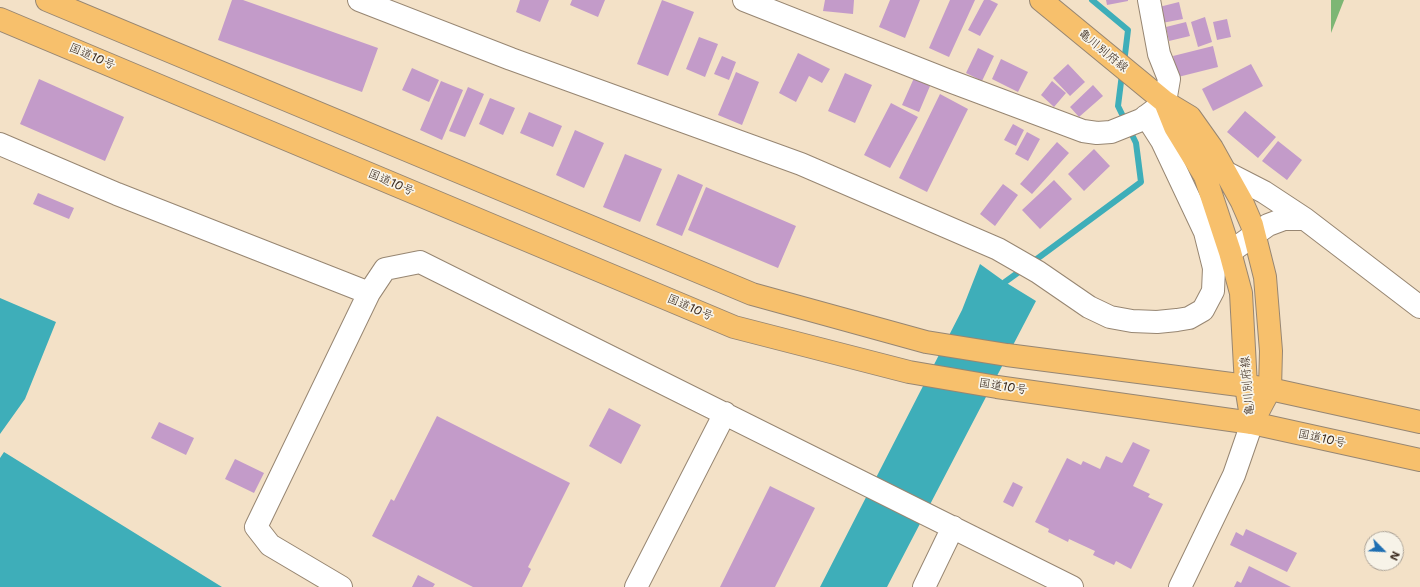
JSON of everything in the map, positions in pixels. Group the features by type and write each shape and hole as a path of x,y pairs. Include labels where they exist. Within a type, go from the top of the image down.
{"main road":[{"path":"47,0 752,294 926,342 1007,355 1270,389 1420,422"},
{"name":"亀川別府線","path":"1041,0 1107,56 1143,83 1165,102 1190,117 1212,148 1242,202 1255,234 1266,289 1271,351 1270,389 1252,423"},
{"name":"国道10号","path":"0,18 734,327 909,372 997,387 1252,423 1420,460"},
{"name":"亀川別府線","path":"1165,102 1175,127 1205,176 1220,216 1230,252 1241,293 1246,386 1252,423"}],"street":[{"path":"359,0 511,59 801,164 998,250 1038,272 1089,307 1110,317 1132,321 1157,322 1190,318 1203,310 1213,291 1214,268 1205,232 1162,141 1144,118"},
{"path":"744,0 947,80 1084,131 1097,133 1111,132 1144,118 1165,102 1169,79 1159,54 1149,0"},
{"path":"0,144 117,194 369,293"},
{"path":"1198,164 1225,172 1264,192 1305,219 1420,307"},
{"path":"1230,252 1268,225 1284,219 1305,219"},
{"path":"341,587 270,545 256,527 369,293 385,269 420,262 857,478 1072,587"},
{"path":"636,587 725,413"},
{"path":"1180,587 1234,474 1252,423"},
{"path":"924,587 949,525"}],"green space":[{"path":"1331,0 1344,0 1331,33"}],"water":[{"path":"980,264 1005,282 1036,301 887,587 820,587 962,310"},
{"path":"0,298 56,322 25,399 0,434"},
{"path":"4,452 222,587 0,587 0,458"}],"building":[{"path":"232,0 243,0 378,48 362,92 218,40"},
{"path":"520,0 549,0 540,22 516,12"},
{"path":"572,0 605,0 598,17 570,5"},
{"path":"662,0 694,12 668,76 637,64"},
{"path":"825,0 854,0 853,14 823,11"},
{"path":"890,0 920,0 905,38 879,27"},
{"path":"950,0 975,0 949,57 929,48"},
{"path":"984,0 990,0 998,4 980,36 968,30"},
{"path":"1106,0 1128,0 1128,1 1107,5"},
{"path":"1179,2 1183,19 1162,23 1159,7"},
{"path":"1205,17 1212,42 1198,47 1191,22"},
{"path":"1227,19 1231,37 1217,40 1213,22"},
{"path":"1186,22 1190,36 1169,41 1166,27"},
{"path":"699,37 718,44 705,77 686,69"},
{"path":"1213,46 1218,67 1178,77 1173,56"},
{"path":"978,48 994,56 982,81 966,73"},
{"path":"798,53 830,69 822,83 809,76 796,102 779,93"},
{"path":"722,56 736,62 729,80 714,74"},
{"path":"1001,59 1028,72 1018,92 992,79"},
{"path":"1068,64 1085,82 1070,96 1053,78"},
{"path":"1251,64 1263,86 1213,111 1202,89"},
{"path":"412,68 439,80 429,102 402,90"},
{"path":"736,72 759,82 742,125 718,115"},
{"path":"845,73 872,85 855,123 828,111"},
{"path":"914,78 930,86 919,112 902,105"},
{"path":"39,79 124,117 105,161 20,124"},
{"path":"441,81 463,90 442,140 420,130"},
{"path":"1052,81 1066,93 1054,107 1041,95"},
{"path":"1093,85 1103,96 1079,117 1070,107"},
{"path":"468,87 484,94 465,137 449,131"},
{"path":"940,94 968,109 927,192 899,178"},
{"path":"490,98 515,108 503,135 479,124"},
{"path":"891,103 918,117 890,168 864,155"},
{"path":"1245,111 1276,137 1258,158 1227,132"},
{"path":"529,112 562,126 553,147 520,133"},
{"path":"1013,124 1024,130 1016,146 1004,140"},
{"path":"575,130 604,143 584,188 556,175"},
{"path":"1027,132 1040,139 1028,161 1015,154"},
{"path":"1278,141 1302,160 1287,180 1262,161"},
{"path":"1057,142 1069,153 1032,194 1020,184"},
{"path":"1094,149 1110,166 1084,191 1068,174"},
{"path":"625,154 662,169 640,222 603,207"},
{"path":"678,174 703,185 682,236 656,225"},
{"path":"1054,180 1072,199 1040,229 1022,210"},
{"path":"1003,184 1018,195 995,226 980,214"},
{"path":"706,187 796,226 778,268 688,230"},
{"path":"38,193 74,208 69,219 33,204"},
{"path":"609,408 641,425 621,464 589,446"},
{"path":"437,416 570,483 528,567 531,569 522,587 473,587 372,536 391,499 394,501"},
{"path":"159,422 194,438 186,455 151,438"},
{"path":"1133,442 1150,450 1133,486 1150,494 1148,497 1163,504 1131,569 1116,561 1114,565 1093,555 1095,551 1069,539 1068,542 1048,532 1049,529 1035,522 1067,458 1081,465 1083,461 1100,469 1106,456 1122,463"},
{"path":"235,459 264,473 254,493 225,479"},
{"path":"1013,482 1023,487 1013,507 1003,502"},
{"path":"770,486 815,508 775,587 720,587"},
{"path":"1246,529 1297,553 1287,572 1230,545 1236,532 1243,536"},
{"path":"1249,566 1291,587 1234,587 1237,581 1241,583"},
{"path":"418,575 435,584 433,587 412,587"}],"waterway":[{"path":"1092,0 1128,30 1124,63"},
{"path":"1030,264 1141,182 1136,143 1118,106 1122,74"},
{"path":"1005,282 1023,269"}]}
